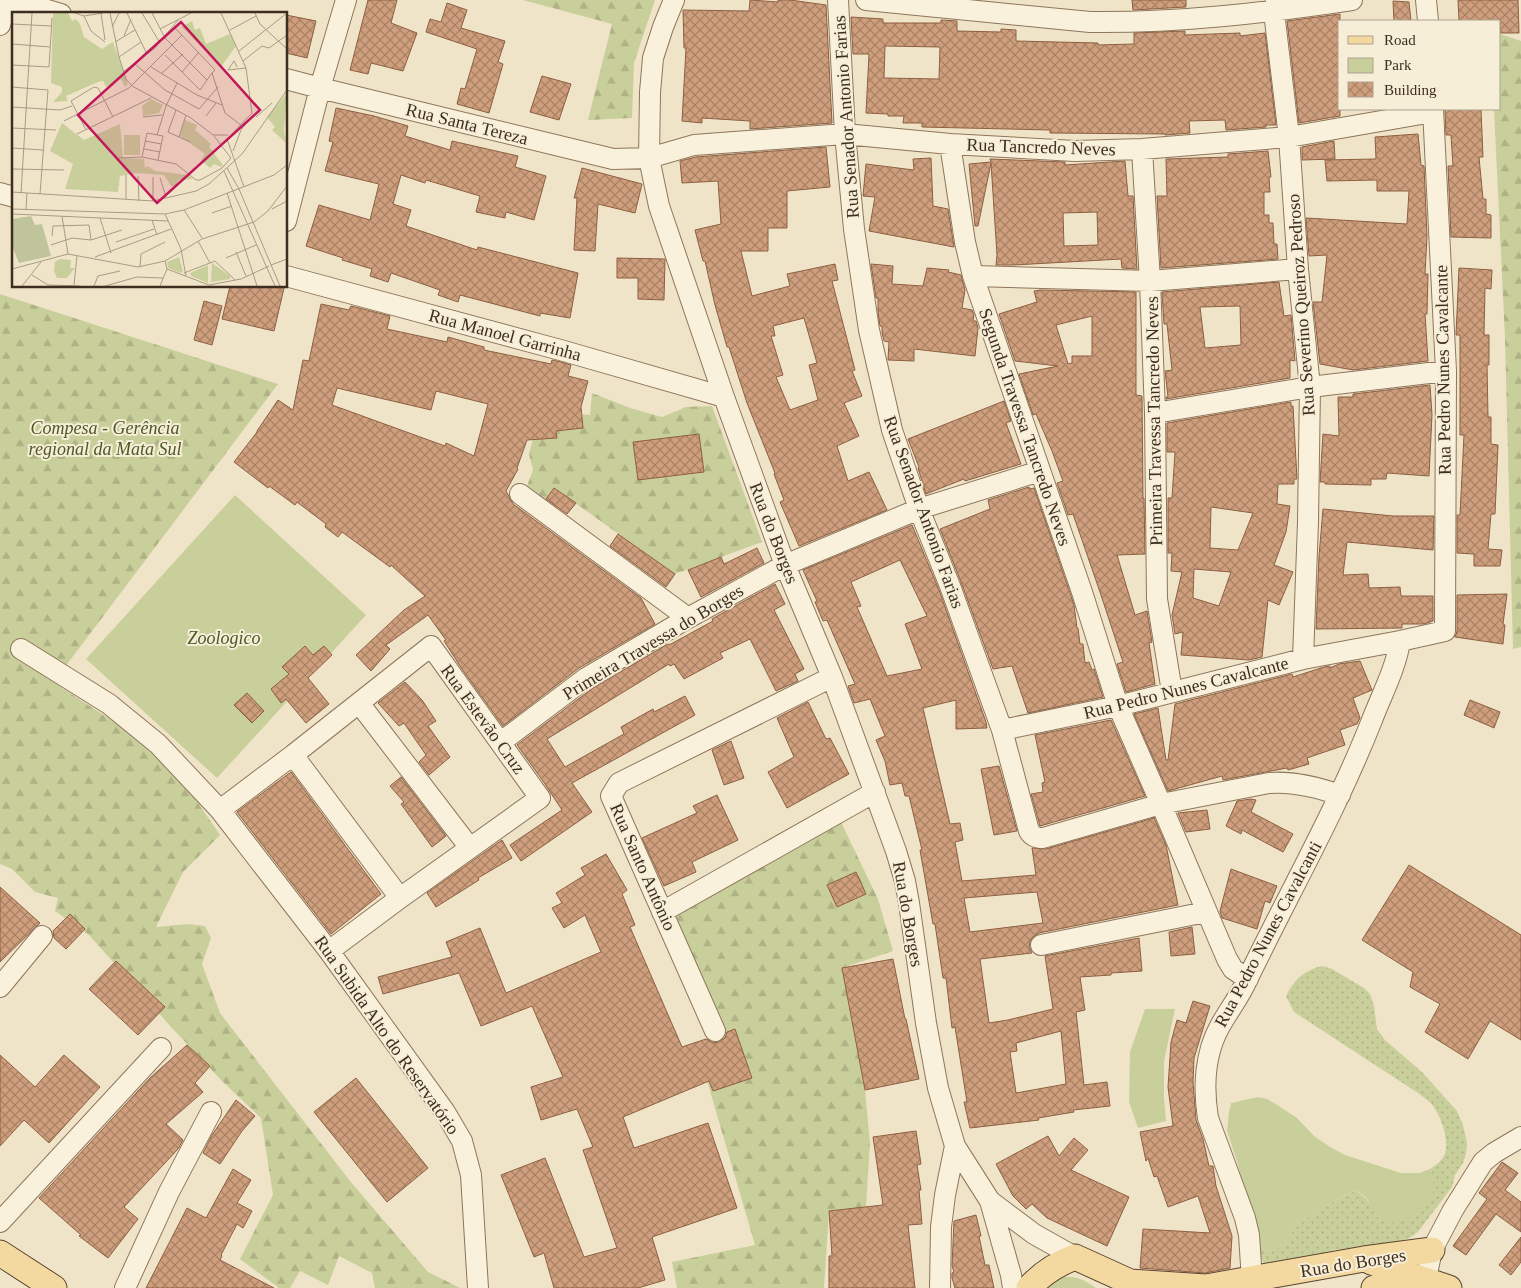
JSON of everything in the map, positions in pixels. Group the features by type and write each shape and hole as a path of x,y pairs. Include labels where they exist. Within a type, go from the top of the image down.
{"main road":[{"name":"Rua do Borges","path":"1075,1256 1129,1285 1206,1287 1364,1259 1432,1250"},
{"path":"0,1253 54,1288"},
{"path":"1029,1288 1058,1263 1075,1256"},
{"path":"1364,1259 1425,1284 1449,1288"},
{"path":"1374,1288 1425,1284"}],"street":[{"path":"0,26 7,0"},
{"path":"13,0 54,12"},
{"path":"288,213 320,88 346,0"},
{"name":"Rua do Borges","path":"674,0 653,58 650,92 649,158 659,206 724,397 785,565 832,677 875,792 905,881 938,1088 955,1146 990,1201 1034,1234 1075,1256"},
{"name":"Rua Senador Antonio Farias","path":"838,0 845,134 854,229 869,330 892,430 919,508 950,586 1002,730 1028,830 1032,836 1042,838 1161,804"},
{"path":"866,0 1009,7 1090,22 1122,22 1195,9 1275,6 1352,0"},
{"path":"1426,0 1428,20"},
{"name":"Rua Severino Queiroz Pedroso","path":"1275,6 1289,137 1298,269 1310,388 1303,660"},
{"name":"Rua Santa Tereza","path":"288,79 612,159 649,158"},
{"name":"Rua Tancredo Neves","path":"649,158 694,145 845,134 950,144 1075,151 1142,149 1289,137 1433,110"},
{"name":"Rua Pedro Nunes Cavalcante","path":"1002,730 1118,706 1303,660 1445,631 1446,371 1433,110"},
{"name":"Segunda Travessa Tancredo Neves","path":"950,144 965,242 973,276 1082,592 1118,706 1227,959 1234,969 1250,975"},
{"name":"Primeira Travessa Tancredo Neves","path":"1142,149 1155,412 1157,599 1172,692"},
{"path":"973,276 1150,281 1298,269"},
{"name":"Rua Manoel Garrinha","path":"288,277 564,351 724,397"},
{"path":"1155,412 1310,388 1446,371"},
{"path":"785,565 919,508 1040,472"},
{"path":"520,494 688,618"},
{"name":"Primeira Travessa do Borges","path":"501,742 586,678 688,618 785,565"},
{"name":"Rua Pedro Nunes Cavalcanti","path":"1252,1280 1249,1235 1245,1218 1208,1118 1206,1083 1209,1052 1214,1038 1250,975 1340,795 1388,679 1398,653 1400,641"},
{"name":"Rua Estevão Cruz","path":"220,810 431,646 540,798 329,951"},
{"name":"Rua Subida Alto do Reservatório","path":"21,649 109,704 158,744 220,810 329,951 445,1112 462,1141 472,1174 478,1288"},
{"name":"Rua Santo Antônio","path":"715,1031 611,796 619,783 832,677"},
{"path":"359,703 470,848"},
{"path":"293,755 400,898"},
{"path":"1161,804 1281,782 1309,785 1340,795"},
{"path":"662,912 875,792"},
{"path":"1041,944 1206,912"},
{"path":"0,987 42,936"},
{"path":"0,1222 161,1048"},
{"path":"125,1288 169,1192 211,1112"},
{"path":"1425,1284 1432,1250 1453,1210 1483,1162 1521,1137"},
{"path":"940,1288 941,1227 945,1195 955,1146"},
{"path":"990,1201 1012,1275 1014,1288"}],"green space":[{"path":"523,0 655,0 634,63 632,118 588,120 612,24"},
{"path":"1501,34 1521,41 1521,647 1513,649 1505,338 1494,110 1501,110"},
{"name":"Compesa - Gerência regional da Mata Sul","path":"0,294 278,384 65,667 51,679 128,731 187,787 220,835 183,872 156,927 187,924 205,926 211,938 202,964 220,1013 350,1181 428,1272 460,1288 375,1288 372,1273 339,1256 328,1285 300,1271 290,1288 279,1288 240,1259 273,1195 261,1118 222,1081 173,1029 89,935 55,911 58,898 35,892 12,869 0,864"},
{"path":"592,393 630,408 662,417 686,407 712,406 762,542 675,574 554,488 545,501 527,486 533,470 529,454 533,439 557,438 557,412 590,415"},
{"name":"Zoologico","path":"235,495 366,615 217,778 86,659"},
{"path":"840,820 878,899 893,951 842,968 865,1090 870,1143 866,1207 829,1212 824,1288 677,1288 672,1262 755,1245 696,1043 725,1032 675,916"},
{"path":"1322,966 1332,969 1364,988 1370,994 1374,1006 1377,1029 1385,1040 1422,1072 1457,1111 1467,1142 1466,1154 1463,1163 1455,1175 1452,1187 1418,1232 1411,1237 1401,1241 1373,1246 1334,1250 1293,1265 1265,1265 1260,1256 1257,1241 1263,1249 1270,1252 1275,1250 1309,1216 1356,1191 1369,1202 1377,1217 1433,1182 1430,1169 1445,1154 1445,1132 1430,1102 1294,1012 1286,996 1289,990 1305,973"},
{"path":"1145,1009 1175,1009 1164,1061 1166,1121 1138,1128 1129,1102 1130,1052"},
{"path":"1258,1097 1267,1099 1297,1118 1314,1136 1345,1155 1401,1173 1419,1173 1430,1169 1433,1182 1432,1196 1425,1207 1419,1212 1404,1220 1390,1223 1380,1220 1366,1198 1356,1191 1309,1216 1275,1250 1270,1252 1263,1249 1257,1241 1237,1161 1227,1131 1231,1103"},
{"path":"1059,1277 1078,1278 1096,1288 1040,1288"}],"building":[{"path":"368,0 397,0 391,23 417,33 403,71 371,63 368,74 350,70"},
{"path":"750,0 778,2 778,0 790,0 826,5 832,123 750,129 750,121 702,118 702,123 682,121 686,48 684,48 683,10 749,11"},
{"path":"1132,0 1186,0 1186,7 1133,10"},
{"path":"1458,0 1518,0 1519,33 1501,33 1501,20 1459,20"},
{"path":"1393,1 1409,2 1411,20 1394,20"},
{"path":"447,3 467,10 461,28 505,41 498,62 503,64 489,113 457,104 461,88 465,89 477,49 426,32 430,19 441,22"},
{"path":"1340,14 1340,20 1338,20 1338,110 1340,110 1340,116 1299,123 1287,21"},
{"path":"288,15 316,21 307,58 288,53"},
{"path":"851,17 883,19 883,23 941,23 941,20 957,21 957,31 1001,32 1001,29 1016,30 1016,41 1098,43 1098,45 1134,44 1134,33 1185,31 1185,35 1240,33 1240,36 1265,33 1276,125 1226,130 1225,120 1189,121 1190,133 1165,135 1050,133 1050,130 922,127 922,123 903,123 904,116 866,113 869,54 853,54","holes":["885,46 940,47 939,79 884,78"]},
{"path":"542,76 571,84 559,120 530,112"},
{"path":"336,108 408,126 405,136 450,150 452,141 518,156 515,167 546,176 534,220 506,212 505,218 476,212 480,196 426,180 425,183 401,175 393,204 411,210 406,226 477,250 478,247 578,273 570,318 540,313 540,316 460,295 458,302 438,295 440,290 391,273 388,282 370,276 372,269 306,246 319,205 370,220 379,184 325,171 333,142 329,141"},
{"path":"1445,110 1481,110 1483,157 1479,157 1483,199 1486,199 1486,214 1491,215 1491,238 1451,237 1448,166 1453,166 1451,135 1446,135"},
{"path":"1418,134 1421,165 1424,166 1427,236 1425,274 1428,274 1427,314 1425,314 1428,361 1353,370 1320,364 1313,302 1322,302 1327,255 1309,256 1306,218 1407,224 1409,191 1377,191 1377,180 1327,181 1325,160 1376,159 1375,137"},
{"path":"1334,141 1335,159 1302,160 1302,147"},
{"path":"826,147 830,187 787,191 787,228 768,228 768,251 741,251 752,296 790,286 787,274 835,264 838,280 832,281 855,370 852,371 862,396 844,403 859,436 837,446 848,481 869,472 887,510 799,546 780,502 784,500 775,473 747,403 729,347 727,347 695,230 721,224 718,181 682,183 680,161 696,157","holes":["804,318 817,363 809,365 818,400 790,410 776,377 783,375 771,336 775,336 773,326"]},
{"path":"1268,151 1271,177 1269,177 1270,192 1264,192 1264,215 1269,215 1269,223 1273,223 1274,244 1277,244 1278,259 1161,268 1157,196 1167,196 1166,159 1228,157 1228,154"},
{"path":"931,158 933,206 948,209 954,247 869,231 875,197 863,196 866,164 914,170 913,159"},
{"path":"990,159 1065,162 1065,165 1125,161 1128,196 1133,196 1137,269 1122,268 1121,259 996,265 991,163 978,226 975,226 969,164 991,162","holes":["1097,212 1098,245 1064,246 1063,213"]},
{"path":"582,168 642,184 635,213 598,204 595,251 574,250 577,198 574,198"},
{"path":"617,258 665,259 664,300 638,299 638,278 617,278"},
{"path":"871,264 893,266 892,284 923,286 927,268 949,270 948,272 961,275 965,290 962,308 972,310 974,315 973,321 976,321 978,328 975,356 914,349 914,361 888,360 889,342 884,341 882,326 880,326 878,298 876,298"},
{"path":"1459,268 1492,270 1491,289 1485,288 1484,335 1489,335 1489,365 1487,365 1488,417 1491,417 1491,444 1498,445 1495,514 1491,514 1488,549 1502,550 1500,566 1474,566 1474,554 1457,553 1457,515 1460,515 1464,435 1460,435 1460,335 1456,335"},
{"path":"1279,282 1284,316 1291,315 1295,361 1290,360 1290,378 1166,399 1168,397 1165,371 1172,370 1167,324 1164,324 1162,292","holes":["1240,306 1241,345 1205,348 1200,307"]},
{"path":"230,288 284,288 274,331 222,319"},
{"path":"1034,291 1136,292 1136,395 1142,396 1145,554 1117,555 1135,615 1147,611 1152,642 1149,643 1155,684 1126,692 1117,664 1123,662 1100,592 1073,514 1068,515 1057,483 1063,481 1036,414 1033,415 1019,374 1058,366 1015,361 999,314 1037,302","holes":["1092,316 1092,356 1072,356 1072,363 1068,364 1056,325"]},
{"path":"204,301 222,306 212,345 194,340"},
{"path":"321,304 349,310 351,306 390,316 387,329 447,342 448,337 484,347 484,350 551,364 552,360 571,365 568,376 588,381 581,407 583,428 556,431 557,438 527,440 518,469 506,491 513,504 641,598 655,624 579,668 503,726 462,669 444,641 446,640 428,615 386,645 390,649 371,671 356,655 404,610 425,596 391,565 390,567 342,532 338,537 325,527 326,524 297,502 295,505 269,486 268,488 234,462 278,400 293,410 303,360 309,361","holes":["337,388 431,410 436,391 488,404 474,456 446,443 445,446 332,405"]},
{"path":"1430,385 1432,415 1429,476 1387,473 1386,479 1371,479 1371,485 1325,484 1325,482 1320,482 1323,434 1339,436 1338,397 1353,397 1353,394"},
{"path":"1004,401 1011,421 1006,423 1021,464 965,481 964,479 926,494 919,467 908,439"},
{"path":"1291,402 1291,406 1293,406 1297,479 1294,479 1294,484 1278,484 1277,504 1290,506 1286,532 1274,565 1293,572 1279,605 1268,600 1262,657 1249,660 1181,655 1183,632 1175,634 1172,615 1182,572 1171,571 1172,553 1168,553 1168,498 1172,498 1175,452 1167,452 1167,423","holes":["1211,507 1253,513 1238,550 1210,548","1194,569 1231,572 1219,606 1193,598"]},
{"path":"699,434 704,472 638,480 633,442"},
{"path":"1029,487 1030,489 1034,488 1074,605 1080,644 1083,644 1085,663 1089,662 1092,670 1094,669 1103,697 1028,713 1012,666 993,669 940,529 990,509 988,500"},
{"path":"554,488 576,503 567,514 546,499"},
{"path":"1323,509 1393,516 1434,516 1433,550 1347,542 1343,575 1368,574 1369,588 1400,587 1401,596 1433,596 1433,621 1424,624 1402,624 1402,628 1316,629"},
{"path":"912,525 939,590 987,728 956,729 956,700 923,708 950,824 960,823 963,840 955,842 962,881 1036,875 1032,848 1046,849 1154,818 1166,845 1178,905 1039,933 1030,941 1029,947 1032,953 980,959 989,1023 1053,1009 1045,956 1139,938 1142,971 1080,977 1085,1010 1076,1012 1084,1085 1107,1082 1110,1106 1073,1110 1074,1112 1038,1118 1039,1120 970,1128 964,1102 967,1102 955,1027 952,1028 946,978 943,978 935,924 933,924 920,850 922,850 909,796 905,796 902,783 890,785 885,761 876,740 885,736 870,699 854,703 848,686 855,684 827,620 823,621 815,602 817,601 803,570","holes":["900,560 927,616 905,624 922,669 887,676 857,607 861,606 851,582","1037,892 1043,923 970,932 964,898","1061,1031 1066,1084 1016,1093 1010,1052 1017,1051 1016,1043"]},
{"path":"618,534 675,574 666,587 610,546"},
{"path":"757,548 764,563 701,597 688,570 721,557 724,564"},
{"path":"775,584 785,604 774,610 804,669 795,674 798,681 776,691 750,639 720,653 723,658 684,679 674,664 670,666 669,664 547,739 565,767 624,734 621,727 653,709 654,712 685,696 695,715 572,783 592,812 521,861 510,845 562,810 517,745 593,688"},
{"path":"1507,594 1503,624 1505,625 1503,644 1455,637 1457,631 1457,595"},
{"path":"305,646 313,655 324,646 332,655 308,678 329,704 306,723 286,699 281,703 271,689 289,674 282,667"},
{"path":"1360,661 1372,690 1353,698 1360,718 1357,724 1340,730 1345,745 1307,758 1309,764 1288,770 1287,768 1223,780 1222,776 1168,791 1134,714 1158,708 1166,760 1168,760 1175,704 1292,674 1293,677 1324,667 1330,666 1330,668 1339,664"},
{"path":"405,682 422,700 436,721 428,726 450,757 429,775 419,762 426,755 404,723 399,726 378,703"},
{"path":"247,693 264,711 252,723 234,705"},
{"path":"1470,700 1500,712 1494,728 1464,715"},
{"path":"808,702 826,739 830,738 849,774 787,808 768,772 794,757 777,718"},
{"path":"1111,720 1145,796 1040,826 1031,794 1043,792 1042,783 1045,782 1035,735"},
{"path":"731,741 744,778 724,785 712,750"},
{"path":"999,766 1017,831 994,835 981,769"},
{"path":"291,772 381,894 331,934 237,812"},
{"path":"401,777 446,836 432,847 401,804 404,802 390,786"},
{"path":"717,795 738,840 692,862 696,872 664,886 642,838 697,813 693,806"},
{"path":"1256,800 1251,812 1293,834 1283,852 1242,830 1241,834 1226,826 1237,801"},
{"path":"1207,810 1210,829 1186,832 1178,813"},
{"path":"502,840 512,858 478,878 479,880 436,907 427,893"},
{"path":"606,854 627,890 622,894 635,925 630,927 682,1047 706,1039 713,1043 719,1042 725,1038 727,1032 735,1029 752,1078 713,1091 709,1081 623,1117 634,1148 708,1123 737,1208 652,1237 665,1280 638,1288 554,1288 544,1253 534,1257 501,1175 545,1158 584,1257 617,1248 583,1150 593,1147 577,1109 541,1120 531,1087 563,1077 532,1006 481,1026 459,973 383,994 378,977 452,957 446,942 480,928 506,993 601,952 585,915 564,928 552,908 562,903 556,893 585,875 581,868"},
{"path":"1409,865 1521,935 1521,1040 1490,1021 1468,1059 1425,1032 1440,1004 1410,987 1413,972 1362,940"},
{"path":"1231,869 1277,886 1270,903 1265,901 1257,929 1222,918 1220,911"},
{"path":"856,872 866,894 837,907 827,885"},
{"path":"0,887 40,923 0,962"},
{"path":"70,914 85,929 66,949 54,938 53,931"},
{"path":"1192,927 1195,954 1171,956 1169,932"},
{"path":"893,959 919,1079 865,1090 842,968"},
{"path":"116,961 165,1007 138,1035 89,989"},
{"path":"1193,1001 1210,1006 1194,1058 1193,1082 1196,1120 1203,1139 1209,1166 1213,1166 1216,1186 1232,1236 1230,1268 1205,1273 1140,1268 1143,1229 1210,1233 1198,1196 1168,1207 1157,1176 1154,1177 1148,1158 1146,1161 1140,1132 1173,1126 1168,1087 1171,1042 1177,1020 1186,1023"},
{"path":"187,1045 210,1066 195,1083 203,1092 166,1124 183,1140 178,1149 124,1207 138,1219 108,1258 79,1236 81,1235 39,1198 150,1078"},
{"path":"0,1055 35,1087 64,1055 100,1087 49,1143 24,1120 0,1146"},
{"path":"356,1078 428,1168 387,1202 314,1112"},
{"path":"236,1100 255,1116 242,1131 220,1164 203,1153 212,1135"},
{"path":"916,1131 921,1164 917,1165 921,1190 919,1190 922,1224 908,1225 915,1288 829,1288 829,1256 832,1256 829,1211 883,1205 873,1137"},
{"path":"1048,1136 1059,1156 1074,1138 1088,1150 1071,1170 1129,1197 1107,1246 1047,1218 1032,1204 1026,1209 1013,1196 996,1164"},
{"path":"1502,1162 1518,1173 1505,1190 1521,1202 1521,1232 1496,1214 1466,1255 1453,1246 1487,1199 1479,1193"},
{"path":"233,1169 251,1180 237,1203 252,1211 243,1228 237,1224 220,1260 274,1288 146,1288 187,1208 206,1218"},
{"path":"976,1215 985,1265 989,1265 994,1288 955,1288 952,1278 952,1273 954,1272 952,1266 954,1221"},
{"path":"1521,1237 1521,1262 1511,1275 1499,1265"}]}
